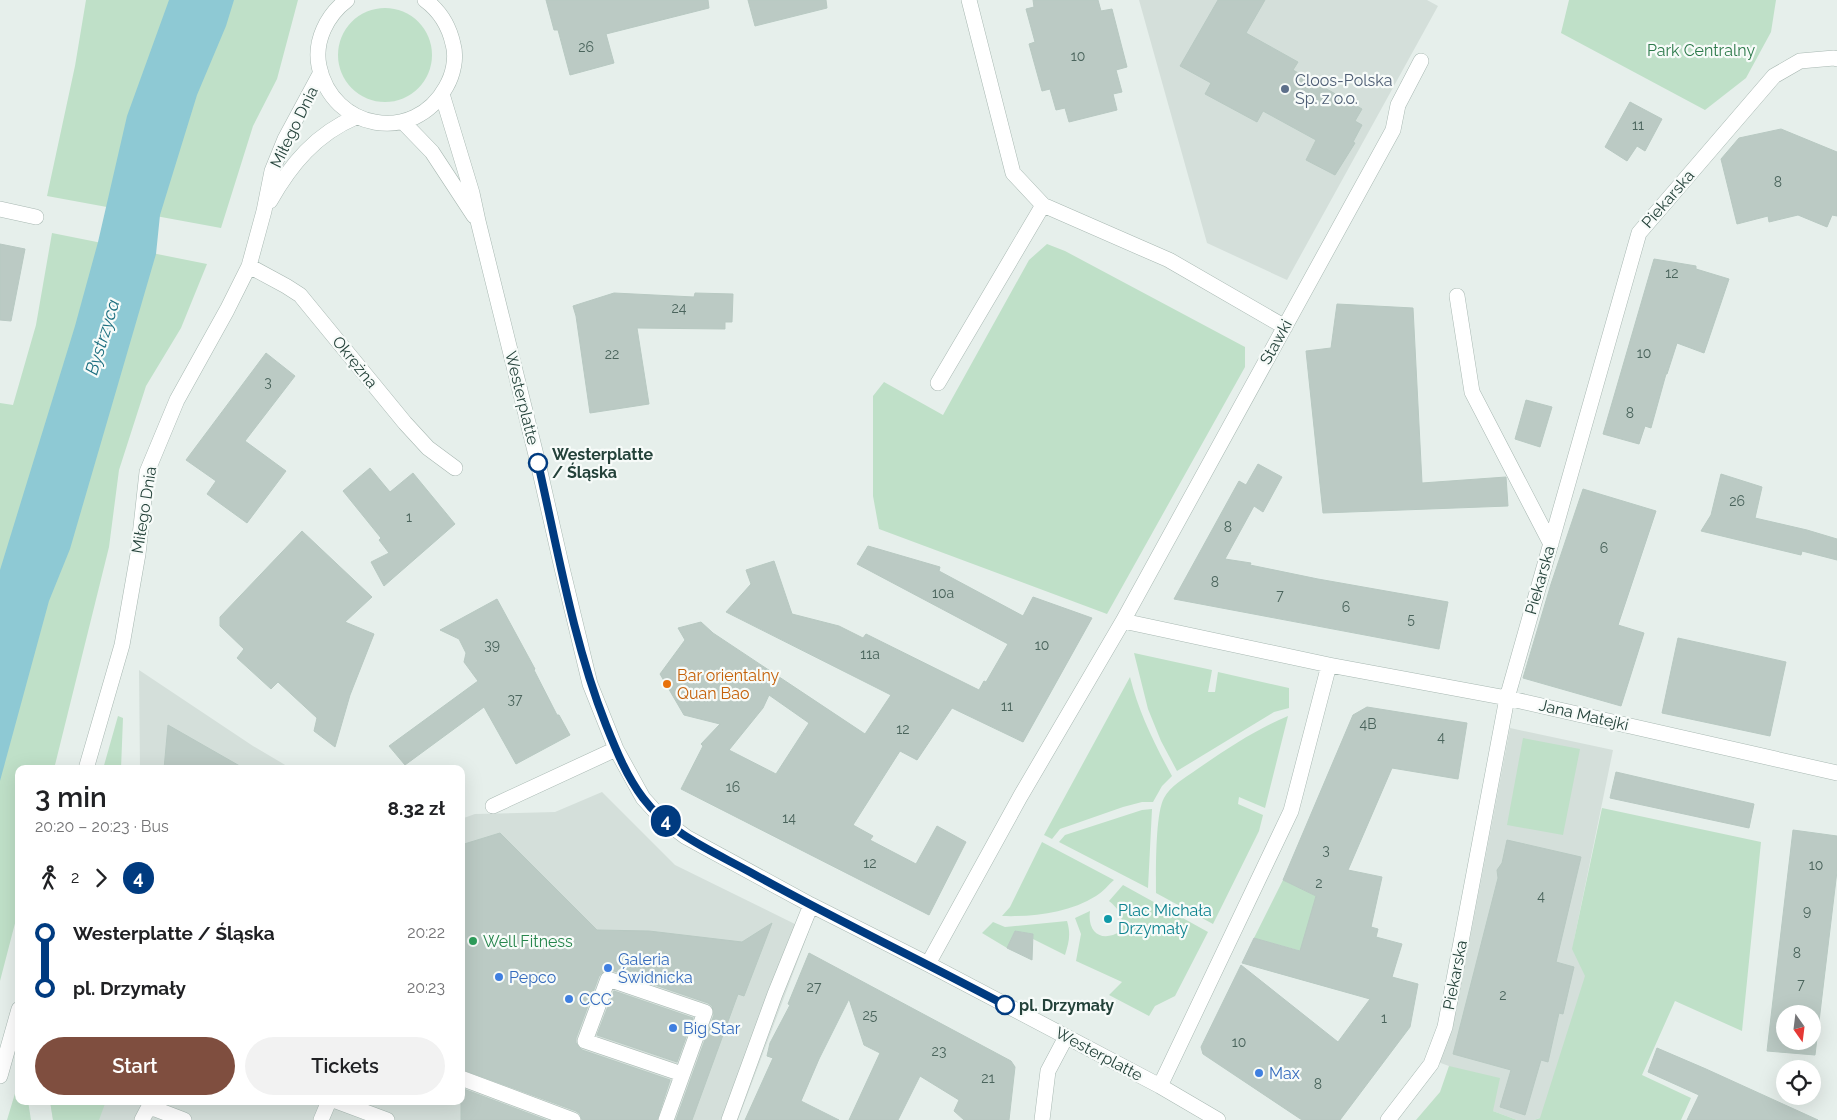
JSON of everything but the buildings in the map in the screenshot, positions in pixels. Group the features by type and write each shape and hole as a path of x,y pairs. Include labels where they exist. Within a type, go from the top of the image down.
{"street":[{"path":"969,0 1013,173 1043,205 1169,260 1285,327"},
{"path":"342,2 325,25 320,37 318,62 320,74 326,88 344,110 356,117 388,124 404,122 426,111 435,104 450,80 454,64 451,33 444,18 431,2"},
{"name":"Piekarska","path":"1388,1120 1431,1064 1445,1027 1507,698 1639,233 1774,76 1800,62 1837,59"},
{"name":"Stawki","path":"1123,621 1392,130 1398,105 1421,60"},
{"name":"Miłego Dnia","path":"87,765 122,645 138,554 147,472 176,400 227,310 249,266 264,211 272,171 280,151 320,74"},
{"name":"Westerplatte","path":"442,94 472,193 590,684 616,749 643,798 662,819 686,837 810,905 928,964 1160,1086 1218,1120"},
{"name":"Miłego Dnia","path":"264,211 280,183 318,139 340,124 356,117"},
{"name":"Westerplatte","path":"404,122 432,152 478,222"},
{"path":"938,383 1043,205"},
{"path":"0,209 36,217"},
{"name":"Okrężna","path":"249,266 286,286 300,296 405,423 428,448 455,468"},
{"path":"1457,296 1472,392 1551,544"},
{"path":"928,964 1020,797 1123,621 1329,665 1292,811 1160,1086"},
{"name":"Jana Matejki","path":"1329,665 1507,698 1837,773"},
{"path":"493,806 616,749"},
{"path":"728,1120 810,905"},
{"path":"666,1120 705,1012 608,979 585,1041 682,1074"},
{"path":"0,1076 15,1023"},
{"path":"1042,1120 1048,1071 1066,1037"},
{"path":"465,1080 573,1120"},
{"path":"142,1120 150,1105"},
{"path":"153,1105 184,1120"},
{"path":"321,1120 327,1105"},
{"path":"346,1105 381,1119"}],"shaded area":[{"path":"1139,0 1427,0 1438,6 1287,280 1207,243"},
{"path":"139,670 253,746 285,765 140,765"},
{"path":"1510,728 1613,750 1574,940 1641,954 1553,1113 1534,1120 1517,1120 1493,1111 1449,1066 1438,1062 1467,954"},
{"name":"Galeria Świdnicka","path":"602,792 675,865 809,931 738,1120 53,1120 51,1105 465,1105 465,818 475,814 555,812"}],"green space":[{"path":"86,0 298,0 277,79 253,126 221,228 47,196 75,66"},
{"name":"Park Centralny","path":"1569,0 1776,0 1771,32 1746,78 1705,110 1561,33"},
{"path":"385,8 403,12 418,22 428,37 432,55 428,73 418,88 403,98 385,102 367,98 352,88 342,73 338,55 342,37 352,22 367,12"},
{"path":"52,233 207,264 181,328 146,386 119,470 109,547 55,765 15,765 15,923 0,981 0,403 13,405 36,325"},
{"path":"1047,244 1065,251 1245,347 1245,367 1107,614 879,529 873,496 873,396 884,382 943,415 1029,260"},
{"path":"1134,653 1212,670 1208,692 1215,692 1218,672 1289,688 1289,708 1274,712 1177,771 1161,741 1148,709"},
{"path":"1130,677 1148,728 1172,776 1162,786 1153,802 1142,802 1123,807 1060,829 1052,839 1044,835"},
{"path":"118,716 123,718 121,765 104,765"},
{"path":"1288,716 1265,808 1239,797 1238,804 1263,815 1259,831 1213,924 1156,893 1157,844 1161,806 1167,794 1183,779 1240,741"},
{"path":"1523,738 1580,749 1563,835 1507,825"},
{"path":"1602,808 1761,842 1742,1031 1675,1001 1642,1075 1691,1098 1681,1120 1534,1120 1540,1118 1585,976 1572,949"},
{"path":"1152,809 1148,888 1059,842 1065,835 1142,810"},
{"path":"1042,842 1114,880 1099,894 1086,902 1063,910 1039,915 1002,916 1010,907"},
{"path":"1283,880 1316,896 1312,954 1254,938"},
{"path":"1123,885 1208,932 1175,996 1155,1006 1149,1016 1109,995 1122,982 1076,961 1081,934 1075,918 1090,911 1091,925 1097,934 1108,936 1121,931 1122,922 1120,914 1109,901"},
{"path":"1067,921 1069,938 1065,955 1033,939 1033,934 1015,931 1007,948 982,933 993,922 1005,927"},
{"path":"1449,1066 1500,1078 1493,1111 1517,1120 1416,1120 1440,1092"},
{"path":"15,1093 15,1105 29,1105 31,1120 7,1120"},
{"path":"51,1105 105,1105 99,1120 53,1120"}],"water":[{"name":"Bystrzyca","path":"169,0 234,0 226,26 197,95 160,215 156,254 70,549 49,601 0,781 0,570 75,326 98,242 127,116"}],"bus line":[{"name":"4","path":"538,463 590,684 616,749 643,798 662,819 686,837 810,905 1005,1005"}],"place":[{"name":"Cloos-Polska Sp. z o.o.","path":"1285,89"},
{"name":"Westerplatte / Śląska","path":"538,463"},
{"name":"Bar orientalny Quan Bao","path":"667,684"},
{"name":"Plac Michała Drzymały","path":"1108,919"},
{"name":"Well Fitness","path":"473,941"},
{"name":"Galeria Świdnicka","path":"608,968"},
{"name":"Pepco","path":"499,977"},
{"name":"CCC","path":"569,999"},
{"name":"pl. Drzymały","path":"1005,1005"},
{"name":"Big Star","path":"673,1028"},
{"name":"Max","path":"1259,1073"}]}
